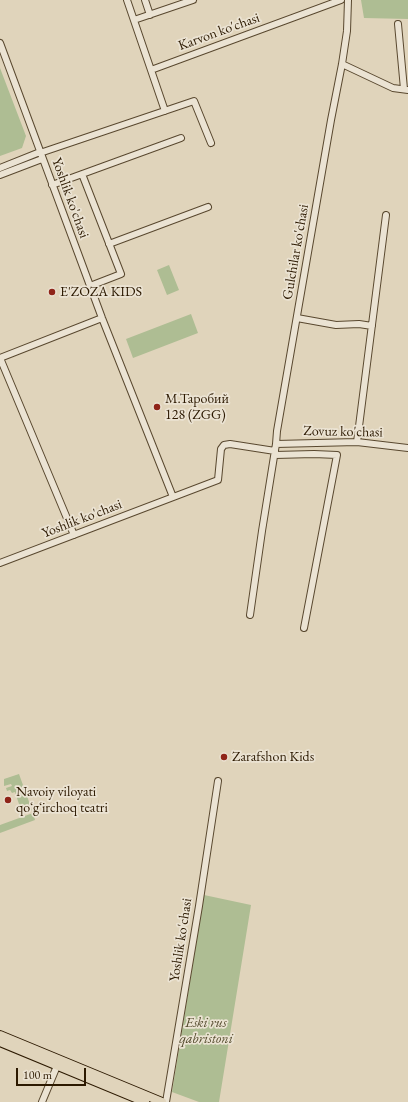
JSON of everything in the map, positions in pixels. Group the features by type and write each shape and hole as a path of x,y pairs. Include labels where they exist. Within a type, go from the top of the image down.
{"main road":[{"path":"0,1035 162,1102"},
{"path":"0,1042 145,1102"}],"street":[{"path":"127,0 165,111"},
{"path":"145,0 150,15"},
{"path":"134,20 193,0"},
{"name":"Karvon ko'chasi","path":"151,70 340,0"},
{"path":"348,0 347,31 342,64 393,88 406,90 398,24"},
{"name":"Yoshlik ko'chasi","path":"0,43 102,318 172,497"},
{"name":"Gulchilar ko'chasi","path":"250,615 275,453 277,431 342,64"},
{"path":"0,168 194,101 211,143"},
{"path":"52,185 181,138"},
{"path":"0,175 41,155"},
{"path":"82,174 121,274 90,286"},
{"path":"109,244 208,207"},
{"path":"357,442 386,215"},
{"path":"74,535 0,358 102,318"},
{"path":"297,318 336,325 359,324 372,326"},
{"name":"Zovuz ko'chasi","path":"276,444 357,442 408,448"},
{"name":"Yoshlik ko'chasi","path":"0,563 218,480 221,449 224,445 230,444 275,453"},
{"path":"275,453 337,456 304,628"},
{"name":"Yoshlik ko'chasi","path":"166,1102 197,922 218,781"},
{"path":"42,1102 57,1066"}],"green space":[{"path":"361,0 408,0 408,19 364,18"},
{"path":"0,68 26,136 22,148 0,156"},
{"path":"169,265 179,290 167,295 157,270"},
{"path":"191,314 198,333 133,358 126,339"},
{"path":"19,774 32,810 21,813 20,809 29,806 28,804 20,807 15,792 12,793 10,790 7,791 6,788 12,786 11,784 4,786 4,779"},
{"path":"33,813 35,820 0,833 0,825"},
{"name":"Eski rus qabristoni","path":"204,895 251,905 219,1102 199,1102 172,1092"}],"place":[{"name":"E'ZOZA KIDS","path":"52,292"},
{"name":"М.Таробий 128 (ZGG)","path":"157,407"},
{"name":"Zarafshon Kids","path":"224,757"},
{"name":"Navoiy viloyati qoʻgʻirchoq teatri","path":"8,800"}]}
